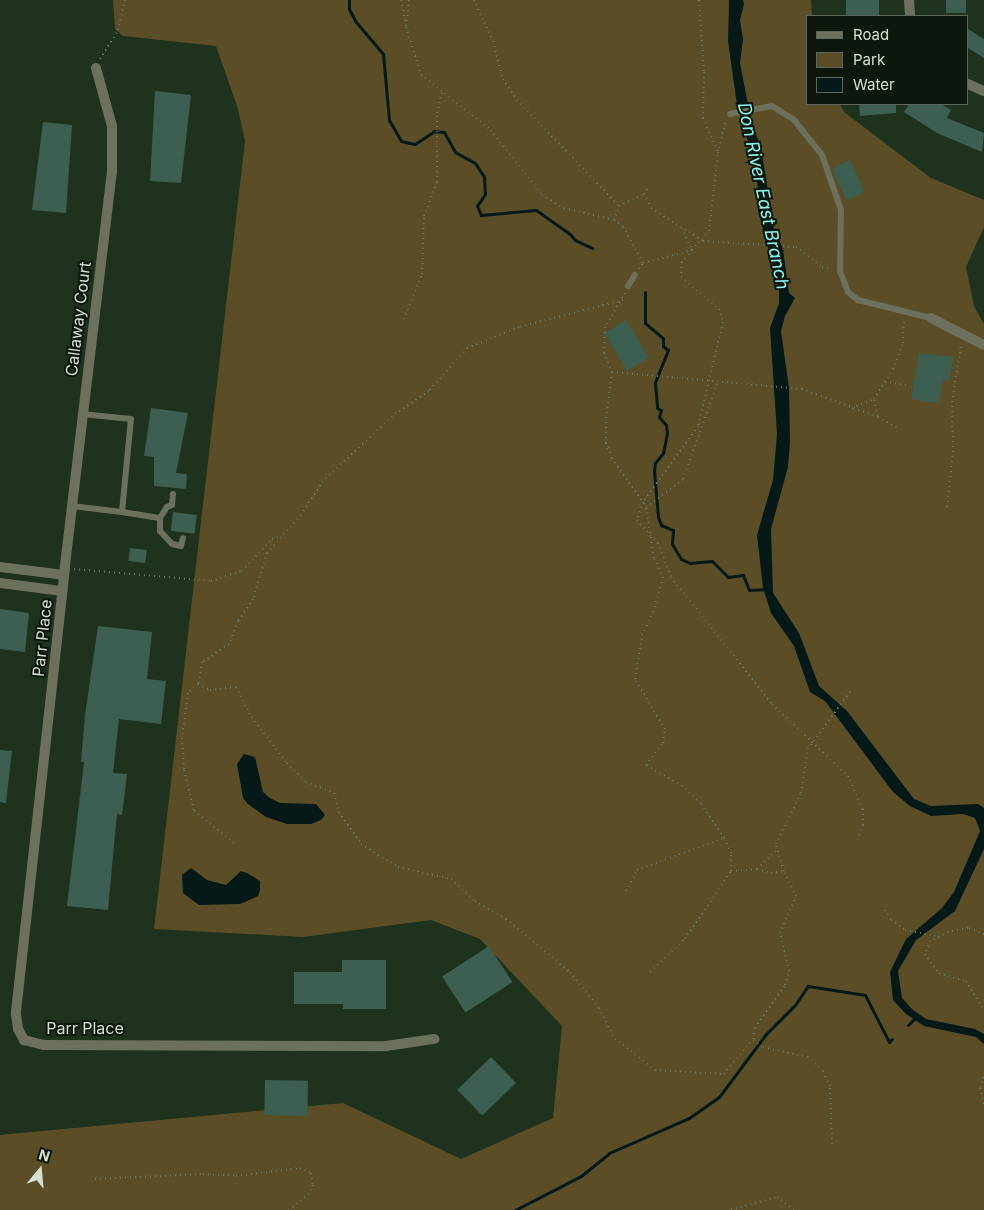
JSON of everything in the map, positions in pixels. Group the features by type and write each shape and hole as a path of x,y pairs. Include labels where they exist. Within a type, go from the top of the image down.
{"street":[{"path":"909,0 910,15"},
{"name":"Callaway Court","path":"64,572 112,171 112,126 96,68"},
{"path":"969,84 984,91"},
{"path":"931,318 963,332 984,346"},
{"path":"0,568 64,572"},
{"name":"Parr Place","path":"64,572 16,1014 18,1029 24,1040 44,1045 386,1046 434,1039"},
{"path":"0,583 62,591"}],"lane":[{"path":"730,114 772,106 794,120 822,154 842,210 840,271 842,284 858,300 931,318"},
{"path":"628,286 635,275"},
{"path":"82,414 131,419 122,512"},
{"path":"173,494 172,505 160,518 160,531 166,540 181,546 182,538"},
{"path":"72,506 160,518"}],"path":[{"path":"96,68 118,30 125,0"},
{"path":"401,0 406,27 421,75 491,130 542,195 564,208 614,220 623,227 643,263"},
{"path":"406,27 409,0"},
{"path":"474,0 493,40 503,79 517,100 619,206"},
{"path":"699,0 704,72 703,118 718,153"},
{"path":"404,319 422,274 424,216 438,182 438,123 442,92"},
{"path":"730,114 725,121 718,153 713,221 703,240 682,262 681,277 719,309 723,322 698,426 643,502 636,520 658,543 671,577 772,704 813,740 848,776 858,794 863,809 863,825 858,839"},
{"path":"614,220 619,206 644,194 648,186"},
{"path":"644,194 651,208 703,240 796,247 822,267 840,271"},
{"path":"682,228 692,250"},
{"path":"635,275 643,263 692,250"},
{"path":"628,286 623,300 605,326 604,352 612,372 606,417 606,443 612,458 646,507 650,534 662,578 653,612 642,635 635,678 665,729 663,743 646,765 682,786 701,803 724,838 731,853 731,871 685,939 650,972"},
{"path":"234,843 194,810 184,770 182,738 188,692 198,684 202,662 230,644 238,621 253,599 267,553 278,537 301,515 323,481 396,413 429,391 467,348 519,327 623,300"},
{"path":"852,408 874,399 899,358 905,311"},
{"path":"947,507 953,452 952,402 963,332"},
{"path":"612,372 767,388 798,389 878,417 898,428"},
{"path":"646,507 651,501 662,496 683,479 718,382"},
{"path":"885,382 907,385"},
{"path":"874,399 878,417"},
{"path":"64,572 211,581 242,571 272,539 278,537"},
{"path":"198,684 210,690 236,687 249,714 287,763 306,782 334,793 338,812 366,849 398,866 451,879 475,901 506,919 570,972 599,1008 615,1040 655,1070 724,1074 753,1040 754,1028 785,985 789,971 780,933 796,896 784,870 776,844 801,793 808,749 842,699 852,688"},
{"path":"626,891 637,870 724,838"},
{"path":"757,869 778,849"},
{"path":"731,871 757,869 771,873 784,870"},
{"path":"885,910 890,920 905,930 937,936 968,928 984,934"},
{"path":"937,936 926,948 927,960 939,973 966,981 984,1010"},
{"path":"753,1040 762,1048 808,1057 822,1071 830,1086 832,1144"},
{"path":"984,1077 980,1088 984,1106"},
{"path":"95,1179 203,1174 236,1176 300,1168 311,1173 313,1185 309,1194 289,1210"},
{"path":"731,1210 777,1197 793,1210"}],"green space":[{"path":"113,0 811,0 812,15 806,15 806,105 840,105 844,112 931,178 984,200 984,227 966,267 974,306 984,324 984,1210 0,1210 0,1135 343,1103 461,1159 553,1118 562,1026 480,939 431,920 303,937 154,929 245,141 238,109 216,46 123,36 115,29"}],"water":[{"name":"Don River East Branch","path":"729,0 743,0 744,4 740,20 743,39 740,63 751,120 761,148 770,202 767,212 783,249 789,293 795,298 785,316 781,331 789,388 790,442 788,467 771,529 773,593 799,633 819,686 847,711 914,799 931,806 978,804 984,808 984,849 955,911 916,940 898,971 902,998 913,1010 926,1019 975,1029 984,1034 984,1044 976,1037 924,1026 906,1014 893,1000 890,972 906,939 942,908 954,892 980,831 975,818 963,814 931,816 910,806 893,792 825,701 810,692 794,646 771,613 763,588 757,535 773,480 777,434 770,328 779,303 779,288 758,211 760,199 753,158 737,105 728,41"},
{"path":"244,754 255,757 263,792 270,798 280,803 316,804 325,815 321,820 311,824 287,824 266,817 248,804 243,798 237,764"},
{"path":"191,868 207,880 226,885 241,871 247,873 260,881 258,896 240,904 199,905 183,893 182,875"}],"building":[{"path":"846,0 879,0 879,15 846,15"},
{"path":"946,0 966,0 966,13 946,13"},
{"path":"969,30 984,39 984,58 969,49"},
{"path":"155,91 191,95 181,183 150,181"},
{"path":"859,105 896,105 896,113 860,116"},
{"path":"908,105 943,105 951,110 947,118 984,133 982,152 937,133 904,112"},
{"path":"43,122 72,125 66,213 32,210"},
{"path":"850,160 865,192 847,200 832,168"},
{"path":"626,320 649,358 627,371 605,333"},
{"path":"919,353 953,357 949,381 943,380 939,403 911,399"},
{"path":"151,408 188,413 176,473 187,474 186,489 154,486 154,457 144,456"},
{"path":"173,512 197,515 195,534 171,531"},
{"path":"130,548 147,550 145,563 128,561"},
{"path":"0,609 29,613 25,652 0,649"},
{"path":"98,626 152,632 147,679 166,681 161,724 119,719 113,773 127,774 122,815 117,814 108,910 67,906 84,762 81,762 85,715"},
{"path":"0,750 12,751 6,803 0,802"},
{"path":"489,946 512,982 465,1013 442,976"},
{"path":"342,960 386,960 386,1009 343,1009 343,1004 294,1004 294,972 342,972"},
{"path":"491,1057 516,1083 482,1116 457,1090"},
{"path":"265,1080 308,1081 307,1116 264,1115"}],"waterway":[{"path":"349,0 349,9 356,22 383,54 389,120 401,141 415,144 434,131 444,132 455,152 475,163 484,177 485,194 477,206 481,215 536,210 570,234 575,240 592,248"},
{"path":"645,292 645,323 663,338 663,346 668,350 655,383 657,408 661,410 659,417 666,425 667,433 663,453 655,463 654,471 658,517 661,525 673,530 672,544 681,559 690,563 712,561 728,577 743,575 749,590 767,589"},
{"path":"515,1210 581,1176 609,1153 689,1118 719,1097 766,1034 795,1005 808,986 865,995 889,1042 892,1039"},
{"path":"908,1025 915,1018"}]}
